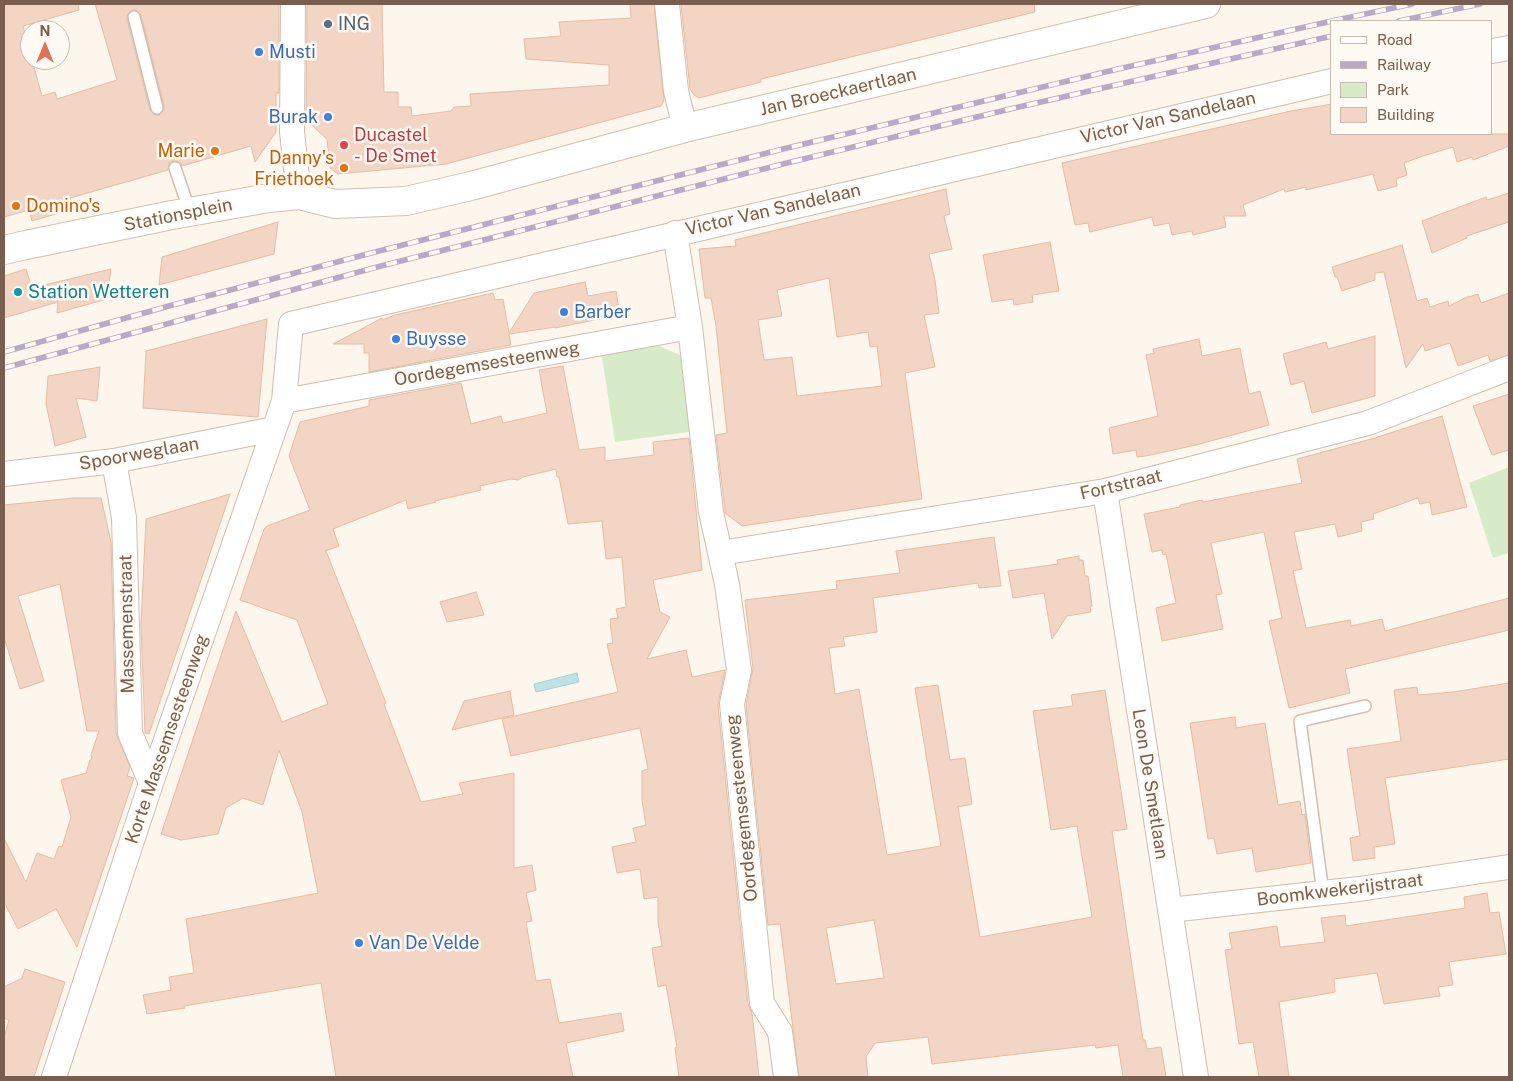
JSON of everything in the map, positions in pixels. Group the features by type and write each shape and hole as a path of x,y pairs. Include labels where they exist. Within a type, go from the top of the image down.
{"main road":[{"name":"Jan Broeckaertlaan","path":"471,186 685,128 1206,4"},
{"name":"Stationsplein","path":"4,250 268,198 299,195 334,204 406,201 471,186"}],"street":[{"path":"293,4 292,132 299,195"},
{"path":"667,4 676,91 685,128"},
{"path":"1493,51 1509,48"},
{"name":"Victor Van Sandelaan","path":"284,401 290,324 1330,81"},
{"name":"Oordegemsesteenweg","path":"675,233 690,327 710,512 721,553 740,670 732,704 762,1003 780,1032 786,1077"},
{"name":"Oordegemsesteenweg","path":"284,401 690,327"},
{"name":"Fortstraat","path":"721,553 1105,491 1368,424 1509,368"},
{"name":"Korte Massemsesteenweg","path":"54,1077 152,784 284,401"},
{"name":"Spoorweglaan","path":"4,474 114,461 274,429"},
{"name":"Massemenstraat","path":"114,461 124,518 130,733 152,784"},
{"name":"Leon De Smetlaan","path":"1105,491 1196,1077"},
{"name":"Boomkwekerijstraat","path":"1170,910 1509,867"}],"lane":[{"path":"134,17 157,108"},
{"path":"175,168 190,212"},
{"path":"1323,892 1300,721 1365,706"}],"green space":[{"path":"654,344 683,356 695,429 688,432 615,442 601,350"},
{"path":"1509,467 1509,553 1493,558 1469,483"}],"water":[{"path":"577,673 579,682 536,692 534,684"}],"building":[{"path":"4,4 78,4 79,10 44,20 20,20 20,70 35,70 42,96 55,92 57,99 117,80 95,4 279,4 279,94 276,92 276,132 255,162 251,146 182,166 180,162 173,161 169,163 168,170 70,198 73,209 32,221 29,210 4,217","holes":["132,10 136,10 141,15 164,106 164,110 159,115 155,115 150,110 127,19 127,15"]},
{"path":"307,4 382,4 384,92 398,92 398,107 411,107 412,116 451,111 454,107 471,106 470,94 609,85 609,65 526,59 524,39 561,36 559,22 631,18 630,4 654,4 664,100 661,106 446,164 338,174 330,168 327,139 306,120"},
{"path":"681,4 1034,4 1035,12 761,79 761,82 699,98 690,89"},
{"path":"1330,104 1330,135 1509,134 1509,146 1473,160 1472,157 1457,162 1453,147 1423,156 1404,163 1407,175 1396,179 1397,186 1378,191 1373,174 1306,190 1306,187 1285,192 1284,189 1243,205 1246,216 1224,216 1226,227 1193,235 1192,231 1172,235 1169,223 1154,226 1152,217 1090,232 1088,223 1075,225 1062,163 1291,111"},
{"path":"946,189 950,214 944,216 952,249 929,254 935,280 939,313 924,315 935,367 905,373 922,499 742,526 725,513 716,435 727,433 716,326 711,298 705,298 699,249 736,246 735,240","holes":["829,278 837,337 868,332 870,347 877,346 882,386 797,396 792,357 764,360 758,320 782,316 777,290"]},
{"path":"1509,193 1509,222 1467,236 1467,238 1432,253 1422,221 1486,197 1487,200"},
{"path":"278,222 274,254 159,285 162,257"},
{"path":"1050,242 1059,291 1032,295 1033,302 1014,305 1013,299 992,302 983,255"},
{"path":"1402,245 1417,301 1427,298 1430,307 1448,301 1449,306 1469,296 1478,294 1481,303 1509,293 1509,355 1490,361 1488,355 1458,366 1450,343 1425,351 1423,344 1406,368 1384,272 1375,273 1375,280 1342,291 1332,267"},
{"path":"26,269 32,288 111,269 107,299 57,313 58,302 4,318 4,276"},
{"path":"585,282 588,296 616,291 620,315 555,328 509,334 511,345 369,372 369,353 364,353 364,344 333,344 382,318 382,320 395,315 493,293 495,300 503,299 509,333 534,293"},
{"path":"267,319 258,417 143,408 146,351"},
{"path":"1375,336 1375,396 1312,413 1304,381 1291,385 1283,354 1326,342 1328,349"},
{"path":"1199,339 1202,356 1240,348 1249,394 1260,391 1269,425 1196,445 1146,456 1137,457 1136,450 1113,454 1109,428 1158,416 1146,355 1154,353 1153,349"},
{"path":"563,366 579,450 605,447 605,461 654,455 653,442 689,438 702,570 653,580 660,612 670,617 647,659 686,650 692,677 725,670 718,705 748,1004 752,1013 759,1077 679,1077 675,1048 677,1047 666,985 658,987 652,948 662,946 658,922 658,897 644,899 640,869 617,873 612,847 636,842 633,828 646,825 642,800 642,771 648,769 640,728 511,756 502,719 618,692 607,644 613,643 610,619 618,618 616,609 626,607 622,557 606,559 602,521 568,524 556,469 518,480 511,479 480,486 481,490 408,509 406,500 333,529 339,546 326,551 386,703 384,704 421,802 463,794 459,783 514,773 514,868 532,865 536,890 526,893 532,921 526,922 536,981 550,979 559,1023 621,1013 624,1031 566,1043 573,1077 336,1077 321,983 147,1014 143,995 171,990 169,977 194,973 186,919 318,893 302,812 279,750 263,805 243,798 226,808 218,834 181,840 161,834 236,611 282,722 328,704 297,620 240,600 264,529 267,526 310,510 289,456 300,422 369,406 369,400 461,383 471,424 501,416 503,423 547,413 539,370"},
{"path":"100,367 97,401 76,398 86,437 55,446 46,404 48,376"},
{"path":"1509,394 1509,450 1492,455 1473,406"},
{"path":"1442,416 1467,507 1432,515 1430,502 1420,504 1418,498 1373,514 1374,519 1361,522 1362,531 1338,537 1335,524 1294,532 1302,569 1293,571 1306,628 1350,620 1351,626 1382,619 1385,631 1509,598 1509,630 1345,669 1350,693 1289,708 1269,621 1282,618 1264,532 1211,543 1222,594 1216,595 1223,629 1162,641 1156,608 1176,603 1166,554 1163,555 1162,550 1152,552 1144,514 1180,507 1180,505 1202,500 1203,502 1302,483 1297,459 1375,438"},
{"path":"230,494 149,734 145,733 141,625 146,519"},
{"path":"74,498 101,498 111,542 116,733 130,767 127,776 134,778 77,947 56,909 18,929 4,902 4,838 26,882 37,853 54,859 59,846 62,847 71,817 61,780 86,773 92,759 91,755 99,731 87,731 60,584 18,596 44,681 20,689 4,637 4,505"},
{"path":"994,537 1001,586 979,588 978,583 873,598 877,632 843,637 845,646 829,648 835,694 859,689 887,855 941,846 915,688 938,685 950,760 965,758 972,804 958,807 980,937 1092,917 1077,826 1051,830 1033,711 1073,706 1071,695 1105,690 1127,829 1112,831 1143,1040 1145,1040 1147,1049 1161,1047 1166,1077 1123,1077 1118,1045 1096,1048 1095,1045 932,1064 928,1037 875,1043 866,1057 868,1077 799,1077 780,924 768,925 746,705 753,668 745,600 837,589 836,581 900,573 896,551","holes":["874,920 884,978 836,984 826,928"]},
{"path":"1079,556 1079,560 1083,560 1085,576 1088,576 1091,612 1067,616 1052,639 1044,593 1013,598 1008,571 1058,564 1057,560"},
{"path":"476,592 484,615 447,622 440,602"},
{"path":"1509,683 1509,759 1385,778 1395,844 1374,847 1375,858 1353,861 1350,838 1360,836 1347,749 1401,741 1394,690 1417,687 1418,695 1453,692"},
{"path":"510,691 514,715 452,730 464,701"},
{"path":"1235,717 1236,728 1265,723 1278,805 1300,801 1302,815 1305,814 1311,863 1256,872 1252,848 1217,854 1214,838 1208,839 1190,723"},
{"path":"1487,893 1490,913 1499,912 1506,954 1449,962 1453,985 1438,987 1440,996 1384,1004 1377,973 1334,979 1335,992 1279,1002 1289,1077 1259,1077 1253,1042 1239,1044 1225,950 1232,949 1229,933 1277,926 1280,947 1325,942 1321,918 1345,915 1346,926 1465,908 1464,897"},
{"path":"25,969 65,982 34,1077 4,1077 4,1037 9,1020 4,1018 4,987 22,978"}],"railway":[{"path":"1337,20 1412,4"},
{"path":"1404,20 1480,4"},
{"path":"4,352 169,306 379,251 787,148 1118,69 1330,21"},
{"path":"4,368 381,266 787,163 1010,109 1330,36"}],"place":[{"name":"ING","path":"328,24"},
{"name":"Musti","path":"259,52"},
{"name":"Burak","path":"328,117"},
{"name":"Ducastel - De Smet","path":"344,145"},
{"name":"Marie","path":"215,151"},
{"name":"Danny's Friethoek","path":"344,168"},
{"name":"Domino's","path":"16,206"},
{"name":"Station Wetteren","path":"18,292"},
{"name":"Barber","path":"564,312"},
{"name":"Buysse","path":"396,339"},
{"name":"Van De Velde","path":"359,943"}]}
